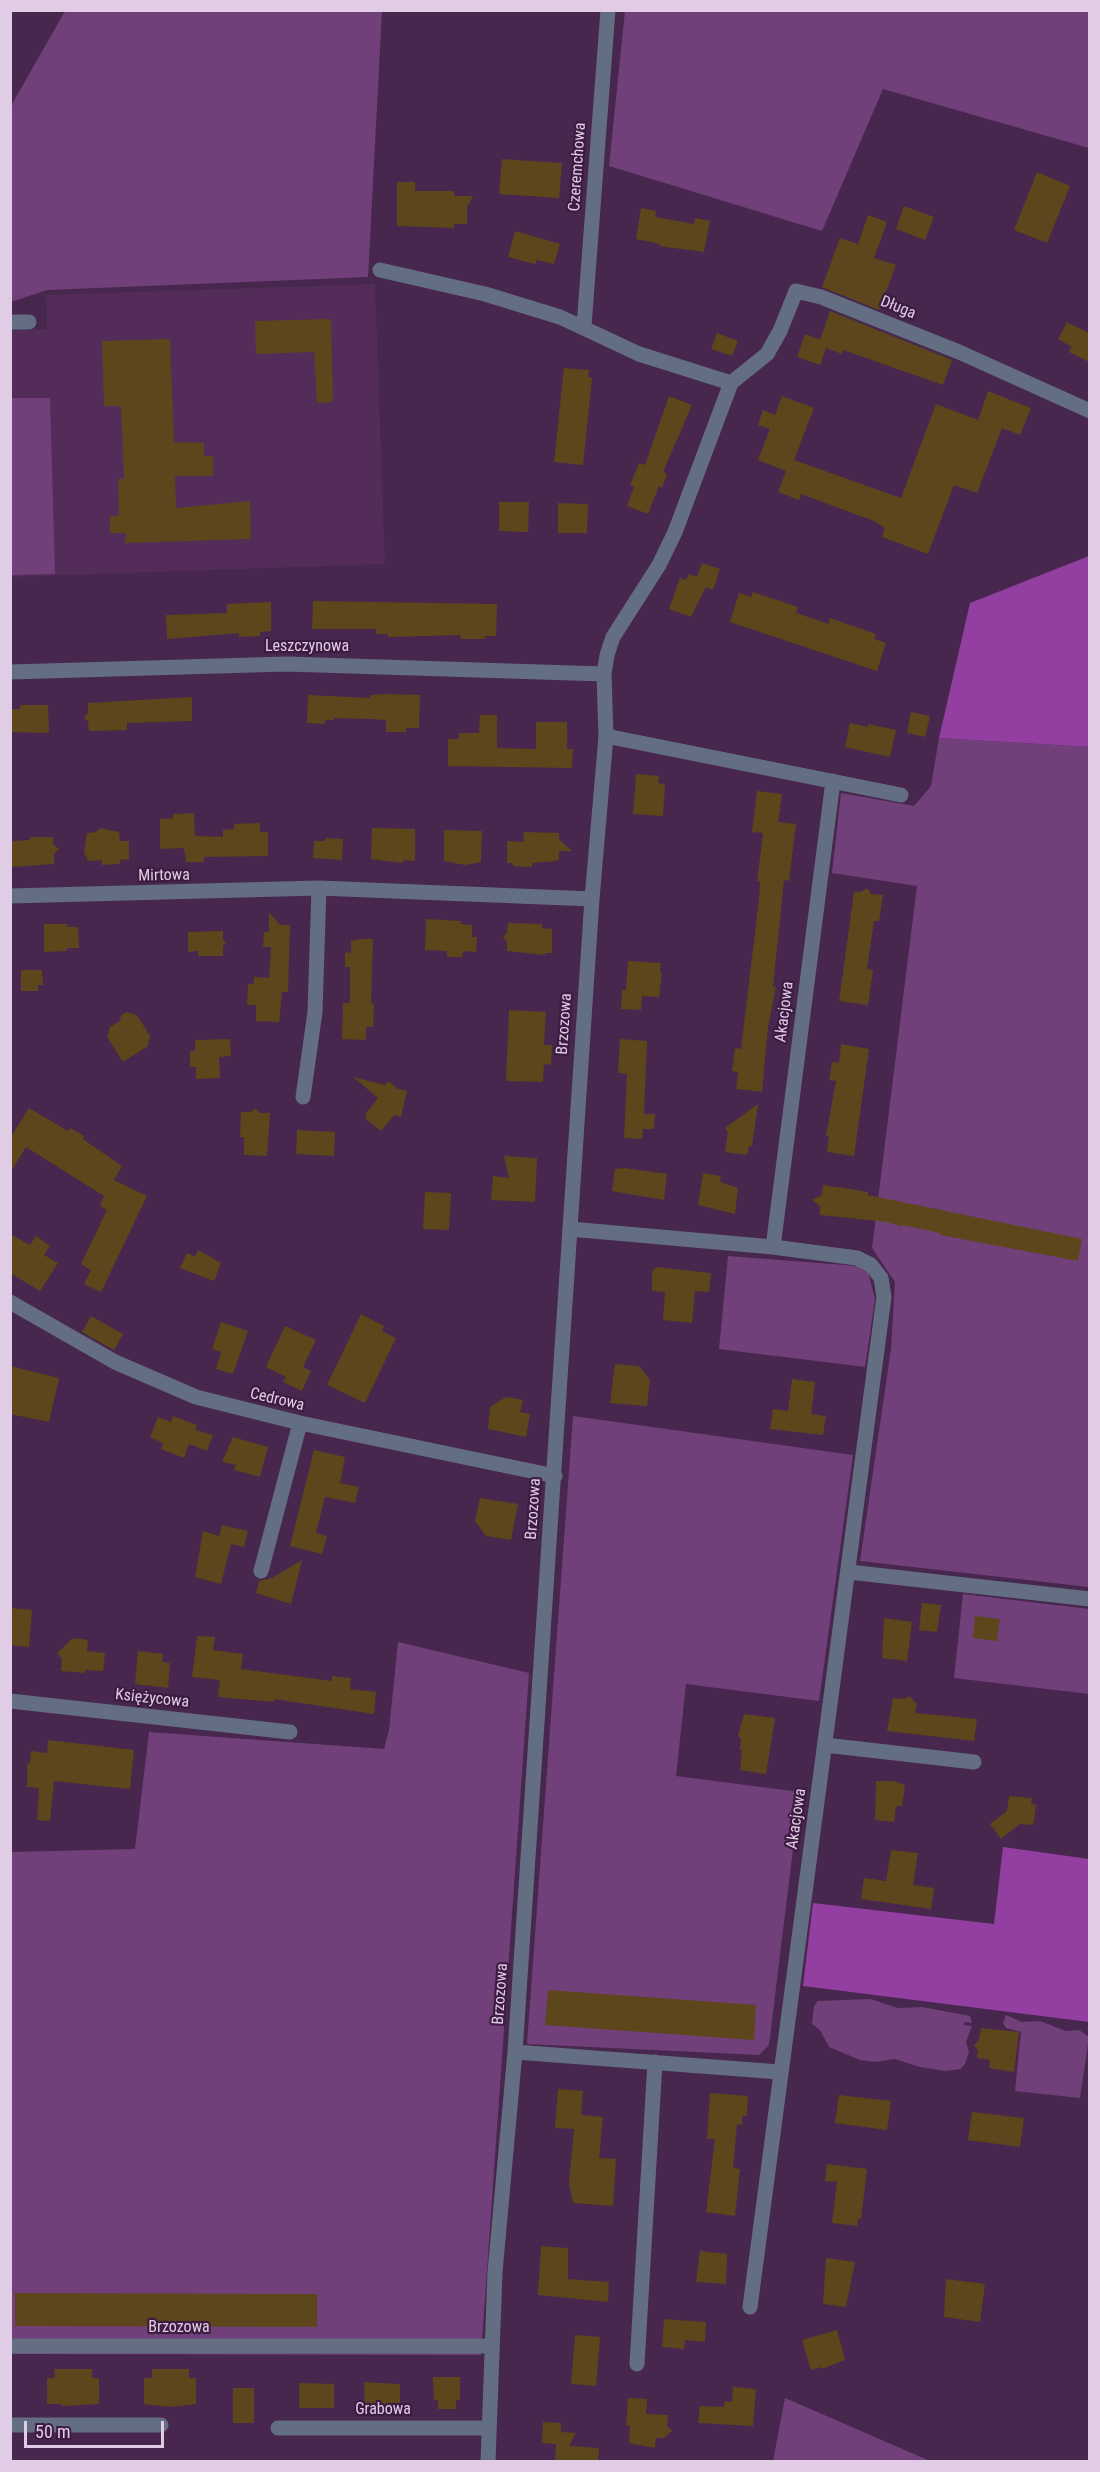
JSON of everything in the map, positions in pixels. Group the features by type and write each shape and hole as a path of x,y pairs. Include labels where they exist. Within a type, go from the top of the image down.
{"street":[{"name":"Czeremchowa","path":"584,326 608,10"},
{"path":"380,270 485,294 584,326 639,354 731,383 675,531 659,565 613,637 604,674"},
{"name":"Długa","path":"731,383 767,354 780,332 796,291 820,297 948,348 1089,411"},
{"path":"10,322 29,322"},
{"name":"Leszczynowa","path":"10,672 287,664 604,674"},
{"name":"Brzozowa","path":"488,2462 495,2272 515,2052 592,899 606,736 604,674"},
{"path":"606,736 901,795"},
{"name":"Akacjowa","path":"773,1247 833,781"},
{"path":"303,1097 315,1012 319,888"},
{"name":"Mirtowa","path":"10,896 319,888 592,899"},
{"name":"Akacjowa","path":"570,1229 773,1247 857,1258 871,1265 881,1278 884,1297 849,1572 750,2307"},
{"name":"Cedrowa","path":"10,1302 115,1362 169,1387 235,1408 300,1423 555,1476"},
{"path":"261,1570 300,1423"},
{"path":"849,1572 1089,1599"},
{"name":"Księżycowa","path":"10,1701 290,1732"},
{"path":"825,1745 974,1762"},
{"path":"515,2052 780,2072"},
{"path":"637,2364 655,2062"},
{"name":"Brzozowa","path":"10,2346 492,2346"},
{"path":"10,2425 161,2425"},
{"name":"Grabowa","path":"278,2428 489,2428"}],"shaded area":[{"path":"65,11 382,11 368,277 47,290 11,302 11,106"},
{"path":"625,11 1089,11 1089,148 883,89 822,231 609,166"},
{"path":"375,284 385,564 11,577 10,330 47,329 46,295"},
{"path":"11,398 50,398 55,574 11,575"},
{"path":"1089,556 1089,747 939,738 970,603"},
{"path":"939,738 1089,747 1089,1587 860,1561 891,1349 895,1282 872,1248 917,886 832,873 841,793 914,806 931,786"},
{"path":"728,1256 857,1266 868,1272 875,1299 865,1367 719,1349"},
{"path":"573,1416 853,1455 819,1701 686,1684 676,1776 800,1792 769,2045 759,2055 527,2044"},
{"path":"963,1594 1089,1609 1089,1694 954,1678"},
{"path":"398,1642 529,1673 481,2355 11,2354 10,1852 135,1849 149,1732 384,1749 389,1730"},
{"path":"1003,1847 1089,1859 1089,2022 803,1986 813,1903 994,1924"},
{"path":"870,1999 898,2008 922,2007 970,2016 972,2023 965,2022 964,2025 972,2026 966,2042 969,2052 965,2064 961,2069 945,2071 920,2067 895,2059 875,2062 860,2060 829,2047 820,2030 812,2024 814,2006 818,2001"},
{"path":"1006,2015 1022,2022 1040,2021 1066,2031 1079,2030 1089,2037 1080,2098 1015,2091 1021,2032 1006,2028 1003,2023"},
{"path":"785,2398 930,2461 773,2461"}],"building":[{"path":"502,159 562,163 559,198 499,194"},
{"path":"1037,172 1070,186 1047,243 1014,230"},
{"path":"397,182 415,182 415,191 454,191 454,196 473,196 467,207 467,224 454,224 454,228 397,226"},
{"path":"904,206 934,217 925,240 896,229"},
{"path":"641,208 656,211 655,217 694,224 695,218 710,221 704,252 659,246 660,244 636,239"},
{"path":"868,215 887,222 874,258 896,265 879,310 822,287 840,238 858,244"},
{"path":"515,231 560,244 554,264 537,260 535,264 508,257"},
{"path":"830,311 952,360 943,385 843,350 842,354 826,348 820,365 797,357 805,334 820,340"},
{"path":"331,319 333,402 317,403 314,352 256,354 255,321"},
{"path":"1067,322 1089,333 1089,362 1069,352 1072,347 1058,339"},
{"path":"717,333 738,341 732,356 711,349"},
{"path":"170,339 174,442 204,443 204,456 213,456 213,476 175,476 176,508 250,501 251,539 125,543 126,533 110,533 110,516 119,516 118,479 124,479 121,406 104,406 102,341"},
{"path":"564,368 589,370 588,377 592,378 583,465 554,462"},
{"path":"988,391 1031,408 1020,435 1002,428 977,493 954,485 928,554 882,537 885,528 874,521 801,494 799,500 778,492 786,471 758,460 770,429 758,425 763,410 775,415 782,396 814,408 794,460 901,498 936,404 978,420"},
{"path":"669,396 692,405 663,472 667,474 662,488 659,486 648,514 627,506 634,487 630,485 639,463 645,465"},
{"path":"499,502 529,502 528,532 499,531"},
{"path":"558,503 588,504 587,533 558,533"},
{"path":"702,563 720,569 713,590 706,587 691,617 669,609 680,578 686,580 689,574 697,577"},
{"path":"753,592 798,607 796,613 829,624 830,618 876,634 874,639 886,643 877,671 730,622 739,593 751,597"},
{"path":"313,601 497,604 496,636 485,636 485,639 461,639 460,635 388,637 388,634 376,634 376,629 312,629"},
{"path":"271,602 271,631 260,632 260,636 239,637 239,633 167,639 166,615 227,613 227,604"},
{"path":"308,695 370,698 370,695 420,695 419,728 406,728 406,732 386,732 386,720 369,719 334,718 334,720 325,720 325,724 307,723"},
{"path":"192,697 192,721 127,723 127,730 89,731 88,721 84,718 88,713 88,703"},
{"path":"20,705 48,705 49,733 10,732 10,709 20,709"},
{"path":"911,712 930,716 925,737 907,733"},
{"path":"480,715 497,715 497,748 536,749 536,722 567,722 567,749 573,749 572,768 448,766 448,739 459,739 459,733 479,733"},
{"path":"850,723 896,730 890,757 845,747"},
{"path":"636,774 659,776 658,783 665,784 663,816 633,814"},
{"path":"757,791 782,794 778,822 796,824 789,881 784,880 773,987 776,987 768,1027 762,1092 736,1089 738,1072 732,1071 735,1048 741,1049 759,899 760,882 757,881 763,833 752,832"},
{"path":"194,813 195,836 223,837 223,830 234,829 234,824 260,823 260,832 268,832 268,856 204,857 204,862 186,862 184,848 160,849 160,819 173,818 173,814"},
{"path":"100,828 119,832 120,841 129,841 129,859 120,860 120,864 102,865 102,860 88,861 84,852 87,833 96,832"},
{"path":"372,828 415,829 415,861 403,860 403,863 371,859"},
{"path":"444,830 482,831 481,862 465,865 444,861"},
{"path":"524,832 559,833 559,839 572,851 559,851 559,859 556,861 532,863 532,867 513,866 513,863 507,863 507,841 523,842"},
{"path":"30,837 53,837 53,844 59,849 54,854 54,864 12,867 12,841 30,840"},
{"path":"325,838 343,839 342,860 313,858 314,841 325,841"},
{"path":"867,888 871,894 883,895 879,921 874,921 867,969 873,970 868,1005 839,1001 854,892 861,892"},
{"path":"269,912 280,925 290,925 288,992 282,992 279,1022 256,1021 256,1005 247,1005 248,984 254,984 254,977 269,978 271,947 263,947 264,932 269,932"},
{"path":"426,919 461,921 461,924 472,925 472,937 477,937 476,952 463,951 462,957 447,957 447,951 425,950"},
{"path":"508,923 542,924 542,928 552,929 552,953 545,953 545,955 507,951 507,941 503,937 507,933"},
{"path":"44,924 67,924 67,927 78,927 79,948 44,952"},
{"path":"223,931 223,940 226,943 223,946 223,956 198,956 198,951 188,952 188,932"},
{"path":"373,939 371,1003 374,1004 373,1027 366,1027 366,1040 342,1039 343,1003 350,1003 350,967 345,967 345,952 351,953 351,941"},
{"path":"628,961 661,963 659,997 642,996 641,1010 621,1009 622,990 626,990"},
{"path":"21,970 42,970 43,985 38,985 38,991 21,991"},
{"path":"509,1010 546,1012 544,1045 552,1045 551,1065 544,1064 543,1082 506,1081"},
{"path":"127,1012 137,1015 150,1036 148,1046 123,1062 107,1037 110,1027 120,1021 121,1015"},
{"path":"230,1039 231,1056 219,1057 220,1078 196,1079 196,1067 190,1067 190,1051 195,1051 195,1040"},
{"path":"620,1039 647,1041 644,1114 655,1114 654,1129 643,1129 642,1139 624,1138 627,1074 618,1073"},
{"path":"841,1044 869,1049 854,1156 827,1152 829,1136 826,1136 836,1081 829,1080 832,1062 839,1063"},
{"path":"353,1077 385,1085 389,1081 398,1089 407,1091 401,1117 394,1115 381,1131 366,1119 366,1113 378,1098"},
{"path":"758,1104 752,1146 749,1146 747,1155 725,1152 728,1132 725,1128"},
{"path":"29,1108 68,1131 70,1128 84,1136 83,1139 122,1166 114,1180 147,1196 101,1292 84,1284 91,1270 81,1264 107,1210 100,1206 104,1196 26,1147 10,1173 10,1138"},
{"path":"255,1108 260,1113 270,1113 267,1156 244,1155 244,1137 240,1137 241,1112 251,1112"},
{"path":"297,1130 335,1132 334,1156 296,1154"},
{"path":"504,1156 537,1158 535,1202 491,1200 493,1176 509,1178"},
{"path":"625,1168 667,1174 664,1200 612,1191 615,1169"},
{"path":"703,1173 721,1176 720,1182 738,1188 735,1214 698,1205"},
{"path":"823,1185 868,1192 868,1195 1082,1239 1078,1261 940,1235 940,1233 902,1225 902,1227 887,1222 820,1215 820,1206 812,1200 822,1195"},
{"path":"425,1192 451,1193 449,1230 423,1229"},
{"path":"10,1234 30,1245 36,1236 50,1246 44,1255 58,1263 40,1291 10,1273"},
{"path":"198,1250 221,1263 214,1281 180,1268 187,1253 195,1257"},
{"path":"656,1267 711,1273 709,1292 695,1291 692,1323 663,1320 665,1292 652,1291 652,1272"},
{"path":"361,1314 384,1326 382,1331 396,1338 365,1403 327,1385"},
{"path":"91,1316 123,1334 114,1350 82,1332"},
{"path":"221,1322 248,1331 233,1374 216,1369 221,1352 212,1349"},
{"path":"285,1326 316,1340 303,1367 311,1371 302,1391 283,1382 286,1377 266,1367"},
{"path":"615,1364 639,1366 650,1380 647,1406 610,1403"},
{"path":"10,1366 59,1378 49,1422 10,1414"},
{"path":"792,1379 815,1382 811,1414 826,1416 823,1435 770,1429 773,1409 788,1411"},
{"path":"506,1397 523,1400 520,1412 530,1414 526,1437 488,1429 490,1407"},
{"path":"173,1416 197,1425 195,1430 213,1435 207,1451 189,1444 184,1458 161,1449 163,1443 150,1437 158,1417 171,1422"},
{"path":"233,1437 268,1447 260,1477 234,1470 236,1465 222,1462"},
{"path":"314,1450 345,1457 340,1483 359,1487 355,1503 325,1497 316,1533 327,1536 322,1554 290,1546"},
{"path":"480,1498 518,1504 511,1540 486,1536 475,1521"},
{"path":"222,1525 248,1531 244,1547 231,1544 221,1584 195,1577 203,1531 219,1536"},
{"path":"302,1560 291,1604 256,1593 259,1581 272,1578"},
{"path":"922,1603 941,1605 937,1632 919,1630"},
{"path":"10,1608 32,1610 29,1647 10,1645"},
{"path":"975,1616 1000,1619 997,1641 973,1638"},
{"path":"884,1618 912,1622 907,1661 882,1658"},
{"path":"197,1636 215,1637 213,1650 243,1654 241,1669 332,1681 332,1676 351,1678 350,1689 376,1692 374,1714 274,1699 274,1702 218,1697 220,1680 192,1677"},
{"path":"73,1638 88,1640 87,1651 105,1653 103,1671 85,1670 85,1673 61,1671 62,1659 57,1653"},
{"path":"138,1651 163,1654 162,1662 170,1663 168,1688 135,1684"},
{"path":"909,1696 917,1704 915,1713 977,1719 974,1741 887,1731 893,1698 905,1699"},
{"path":"744,1714 775,1718 766,1774 740,1770 742,1750 740,1750 741,1739 738,1735"},
{"path":"48,1740 134,1750 130,1789 54,1781 50,1821 37,1820 39,1788 27,1787 27,1765 30,1762 31,1751 47,1753"},
{"path":"876,1781 894,1781 905,1785 902,1806 896,1806 894,1822 875,1820"},
{"path":"1009,1796 1032,1798 1031,1804 1036,1805 1033,1825 1020,1824 1001,1839 990,1824 1007,1811"},
{"path":"891,1850 918,1853 913,1885 934,1888 931,1909 861,1899 864,1878 886,1881"},
{"path":"548,1990 756,2005 754,2040 545,2025"},
{"path":"981,2028 1019,2032 1014,2072 989,2068 990,2060 977,2058 978,2051 974,2045 979,2040"},
{"path":"558,2089 583,2091 581,2115 603,2117 599,2158 616,2159 613,2206 573,2203 569,2183 574,2129 555,2128"},
{"path":"710,2093 748,2096 747,2116 742,2116 742,2125 737,2124 733,2168 740,2169 735,2216 706,2212 715,2139 707,2139"},
{"path":"839,2095 891,2101 887,2130 835,2123"},
{"path":"972,2112 1024,2118 1020,2147 968,2140"},
{"path":"827,2164 867,2169 861,2219 858,2219 857,2226 832,2223 837,2182 825,2181"},
{"path":"541,2246 568,2248 568,2279 609,2282 608,2302 538,2295"},
{"path":"700,2251 727,2254 726,2284 696,2282"},
{"path":"826,2258 855,2262 846,2307 823,2304"},
{"path":"946,2279 985,2284 980,2322 944,2317"},
{"path":"15,2293 317,2294 317,2327 15,2326"},
{"path":"664,2319 706,2322 705,2342 685,2340 684,2349 662,2347"},
{"path":"837,2330 845,2360 822,2369 821,2367 811,2370 802,2340"},
{"path":"575,2335 600,2337 596,2386 571,2384"},
{"path":"54,2369 92,2369 92,2378 99,2378 99,2404 62,2406 62,2404 47,2404 47,2378 55,2378"},
{"path":"152,2369 189,2369 189,2378 196,2378 196,2404 170,2407 144,2404 144,2378 152,2378"},
{"path":"433,2377 460,2377 460,2400 456,2400 456,2409 438,2409 438,2400 434,2400"},
{"path":"364,2382 400,2384 400,2408 365,2408"},
{"path":"299,2383 334,2384 334,2408 299,2408"},
{"path":"733,2387 756,2389 753,2426 698,2423 700,2406 724,2407 725,2401 732,2402"},
{"path":"233,2388 254,2388 254,2423 233,2423"},
{"path":"628,2398 647,2399 646,2414 668,2415 667,2426 672,2431 664,2438 656,2438 655,2448 629,2443 630,2426 626,2425"},
{"path":"543,2422 561,2423 561,2432 576,2433 569,2446 599,2448 598,2462 555,2462 556,2444 542,2443"}]}
